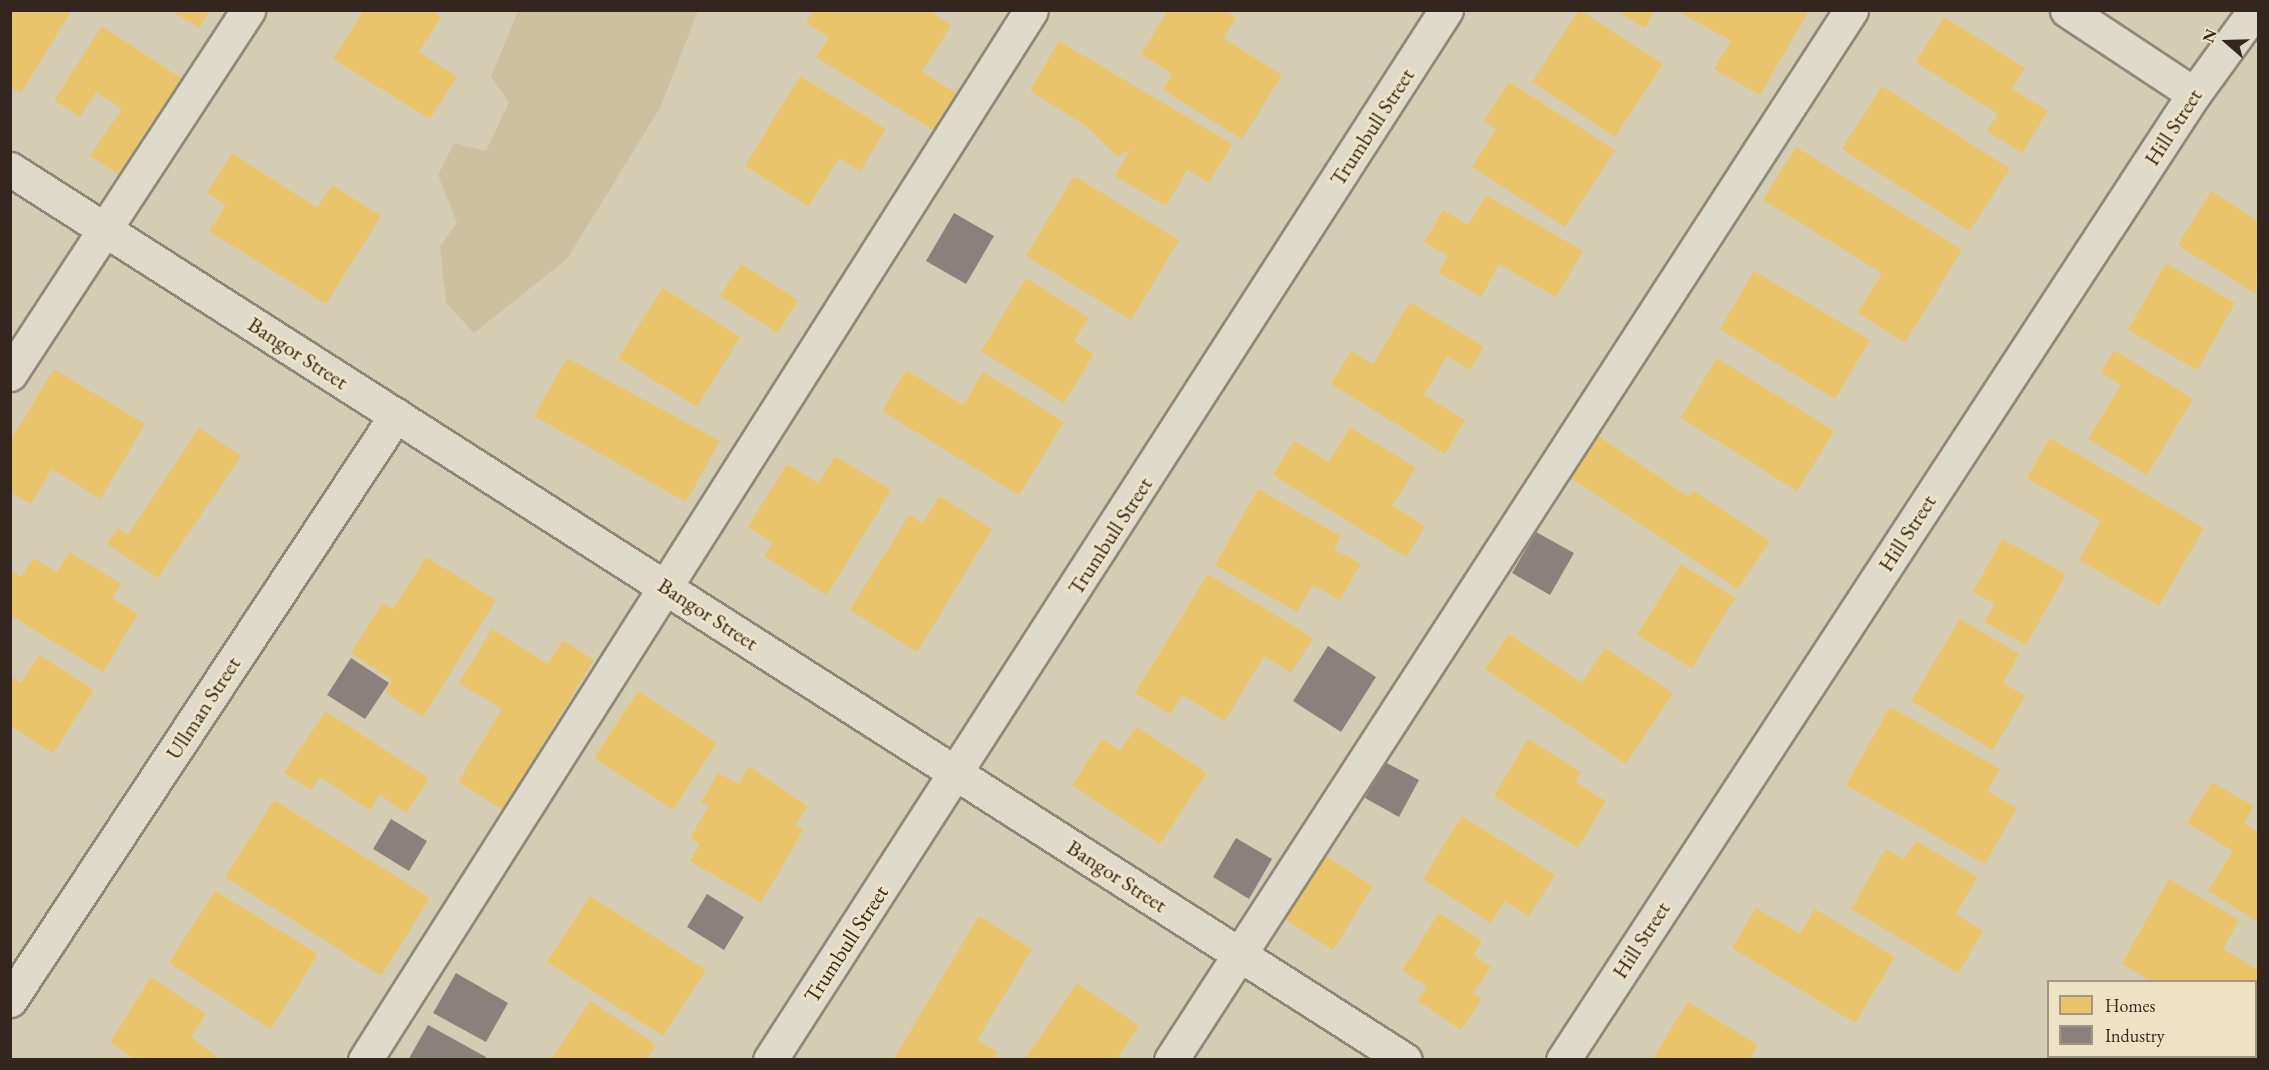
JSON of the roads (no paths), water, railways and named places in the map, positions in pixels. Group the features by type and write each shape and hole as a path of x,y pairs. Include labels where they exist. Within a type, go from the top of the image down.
{"street":[{"path":"10,374 248,10"},
{"path":"365,1059 668,589 1031,10"},
{"name":"Trumbull Street","path":"771,1059 957,774 1446,10"},
{"path":"1171,1059 1241,955 1851,10"},
{"path":"2067,10 2194,94"},
{"name":"Hill Street","path":"1563,1059 2194,94 2255,10"},
{"name":"Bangor Street","path":"10,169 1405,1059"},
{"name":"Ullman Street","path":"10,1000 396,415"}]}
